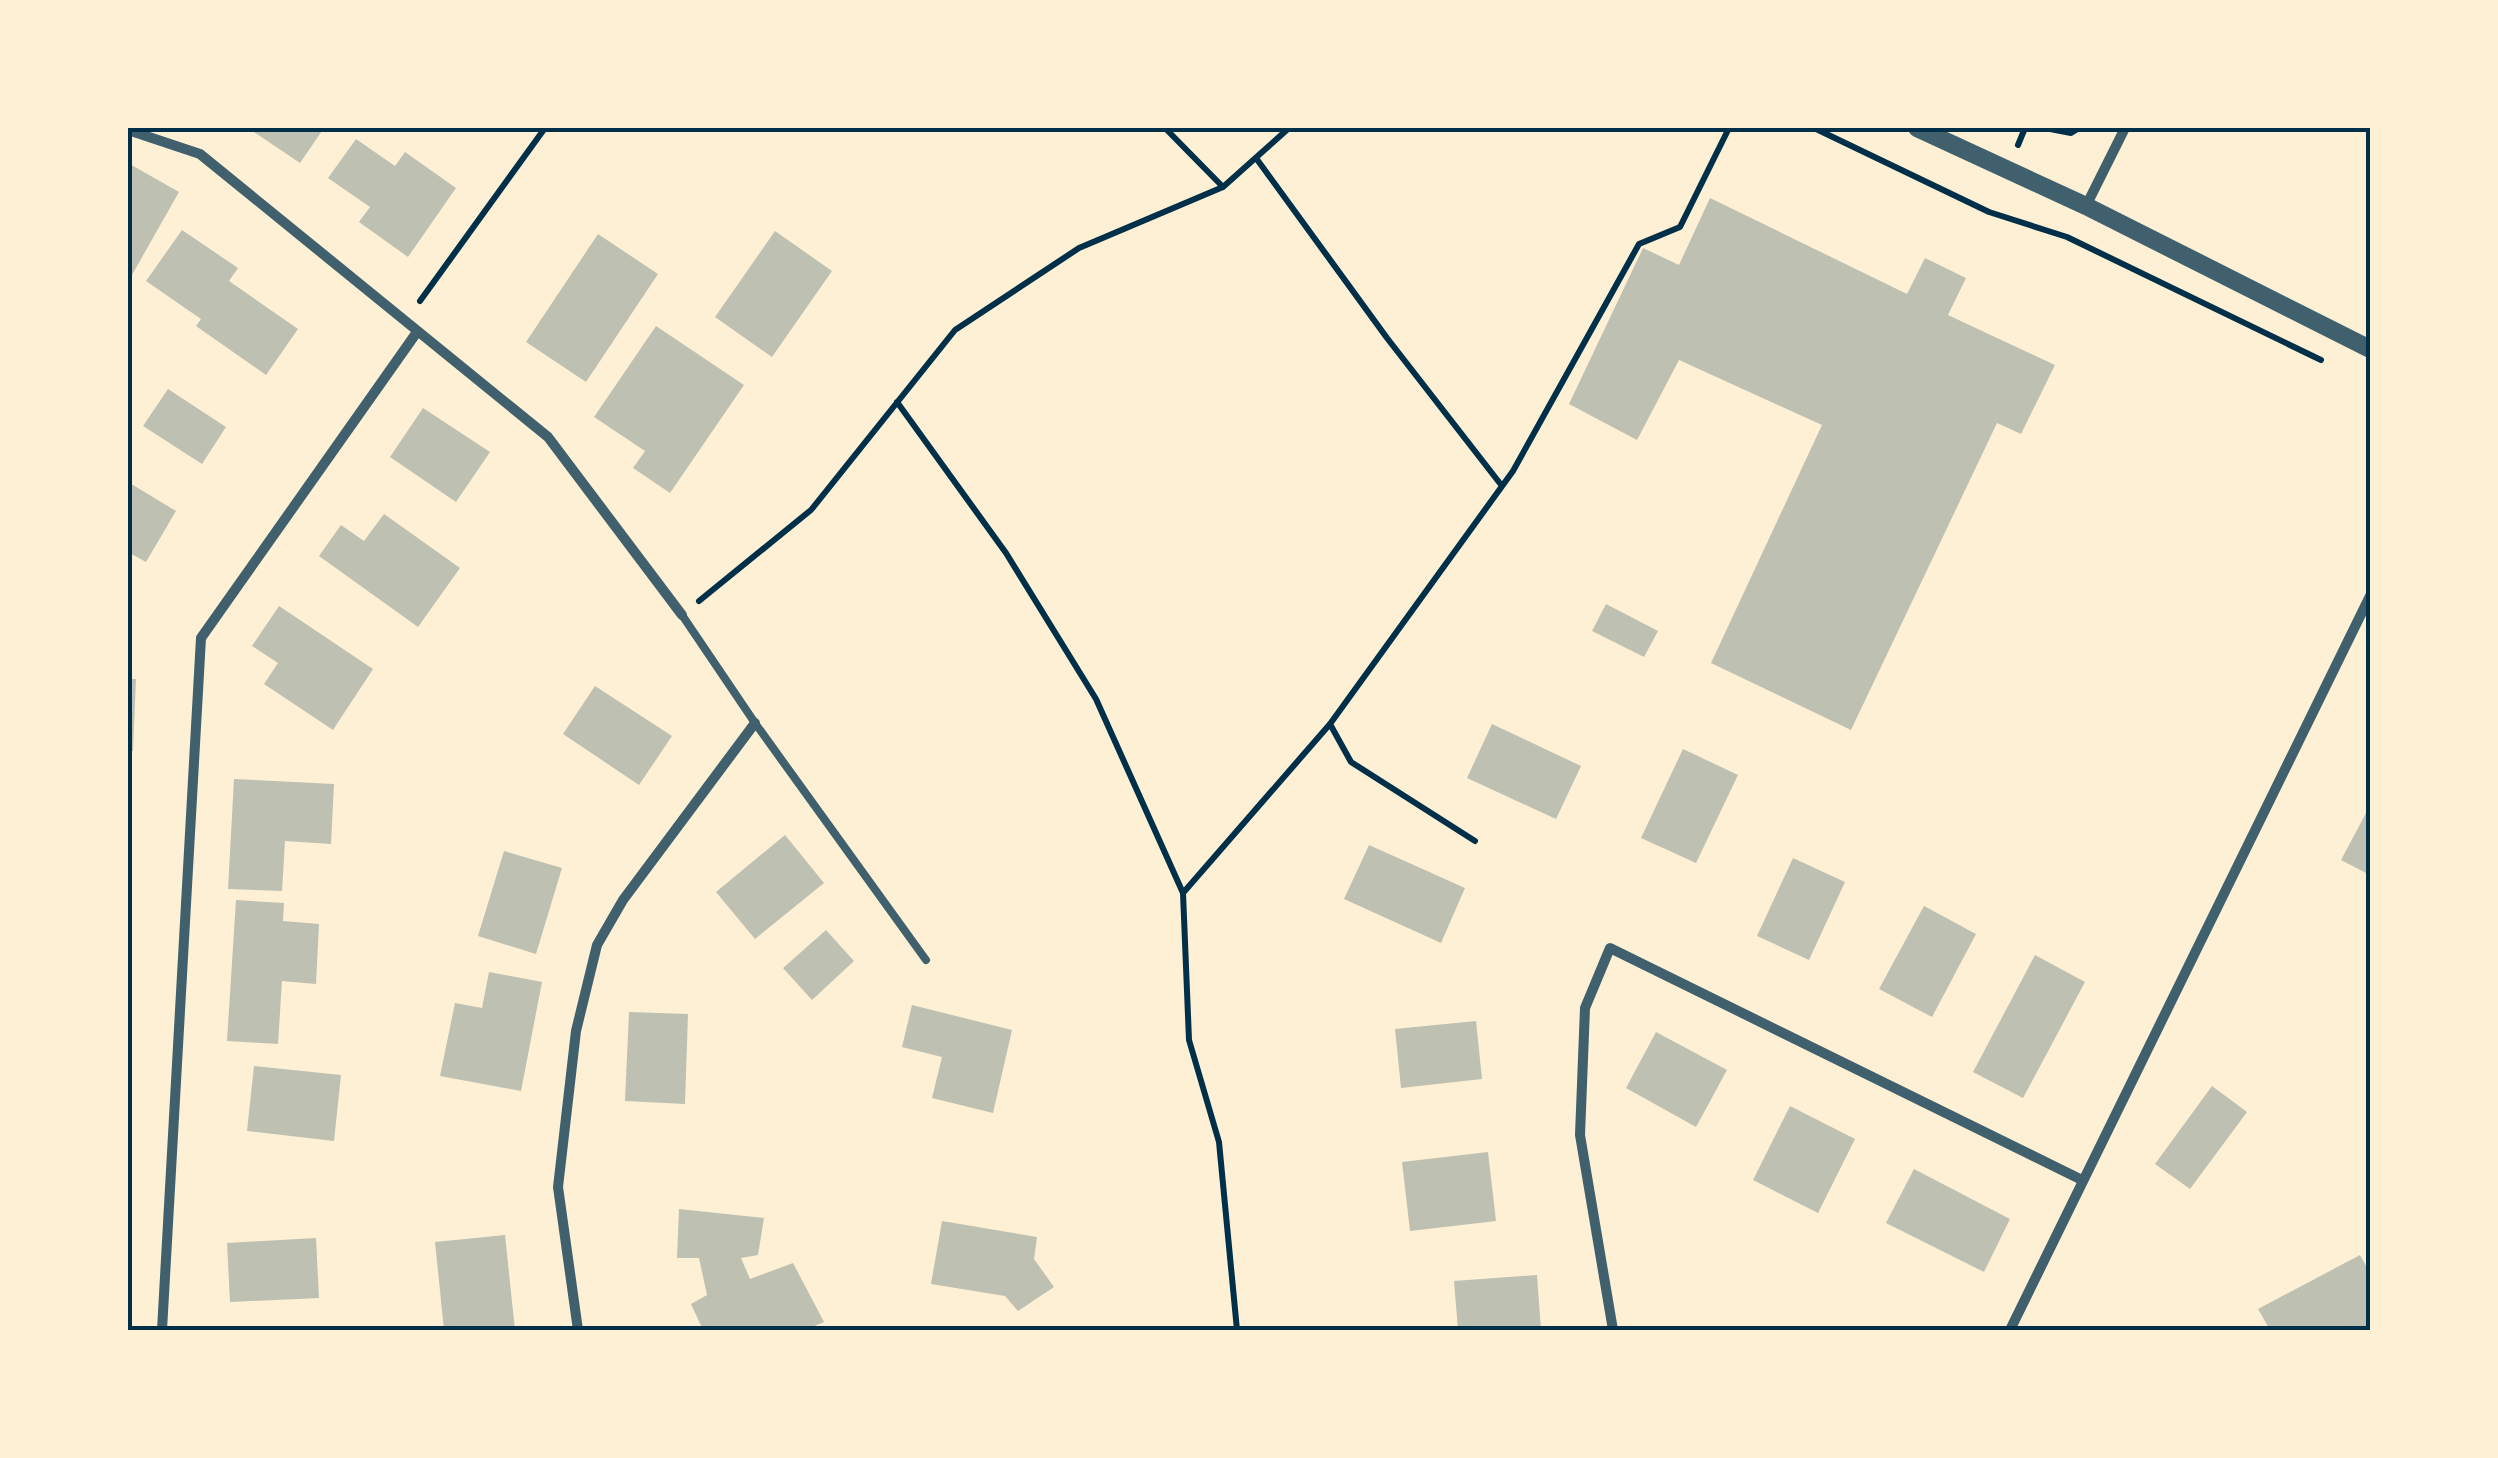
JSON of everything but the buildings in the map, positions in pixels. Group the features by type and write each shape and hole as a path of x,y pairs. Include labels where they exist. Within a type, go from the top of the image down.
{"street":[{"path":"1917,128 2086,206 2370,350"},
{"path":"2086,206 2125,128"},
{"path":"128,130 200,154 548,437 682,615"},
{"path":"162,1330 201,638 417,332"},
{"path":"2010,1330 2370,596"},
{"path":"578,1330 558,1187 576,1031 597,946 623,900 754,724"},
{"path":"1613,1330 1580,1136 1585,1008 1610,948 2082,1180"}],"lane":[{"path":"682,615 754,724 926,960"}],"path":[{"path":"405,322 545,128"},
{"path":"1165,128 1222,187"},
{"path":"682,615 811,510 956,330 1078,248 1222,187 1289,128"},
{"path":"1183,893 1330,724 1502,486 1639,244 1680,227 1729,128"},
{"path":"1814,128 1989,212 2067,238 2334,366"},
{"path":"2045,128 2072,133 2080,128"},
{"path":"1256,158 1387,338 1502,486"},
{"path":"898,402 1006,553 1096,699 1183,893 1189,1040 1219,1142 1237,1330"},
{"path":"1330,724 1351,762 1475,842"}]}
